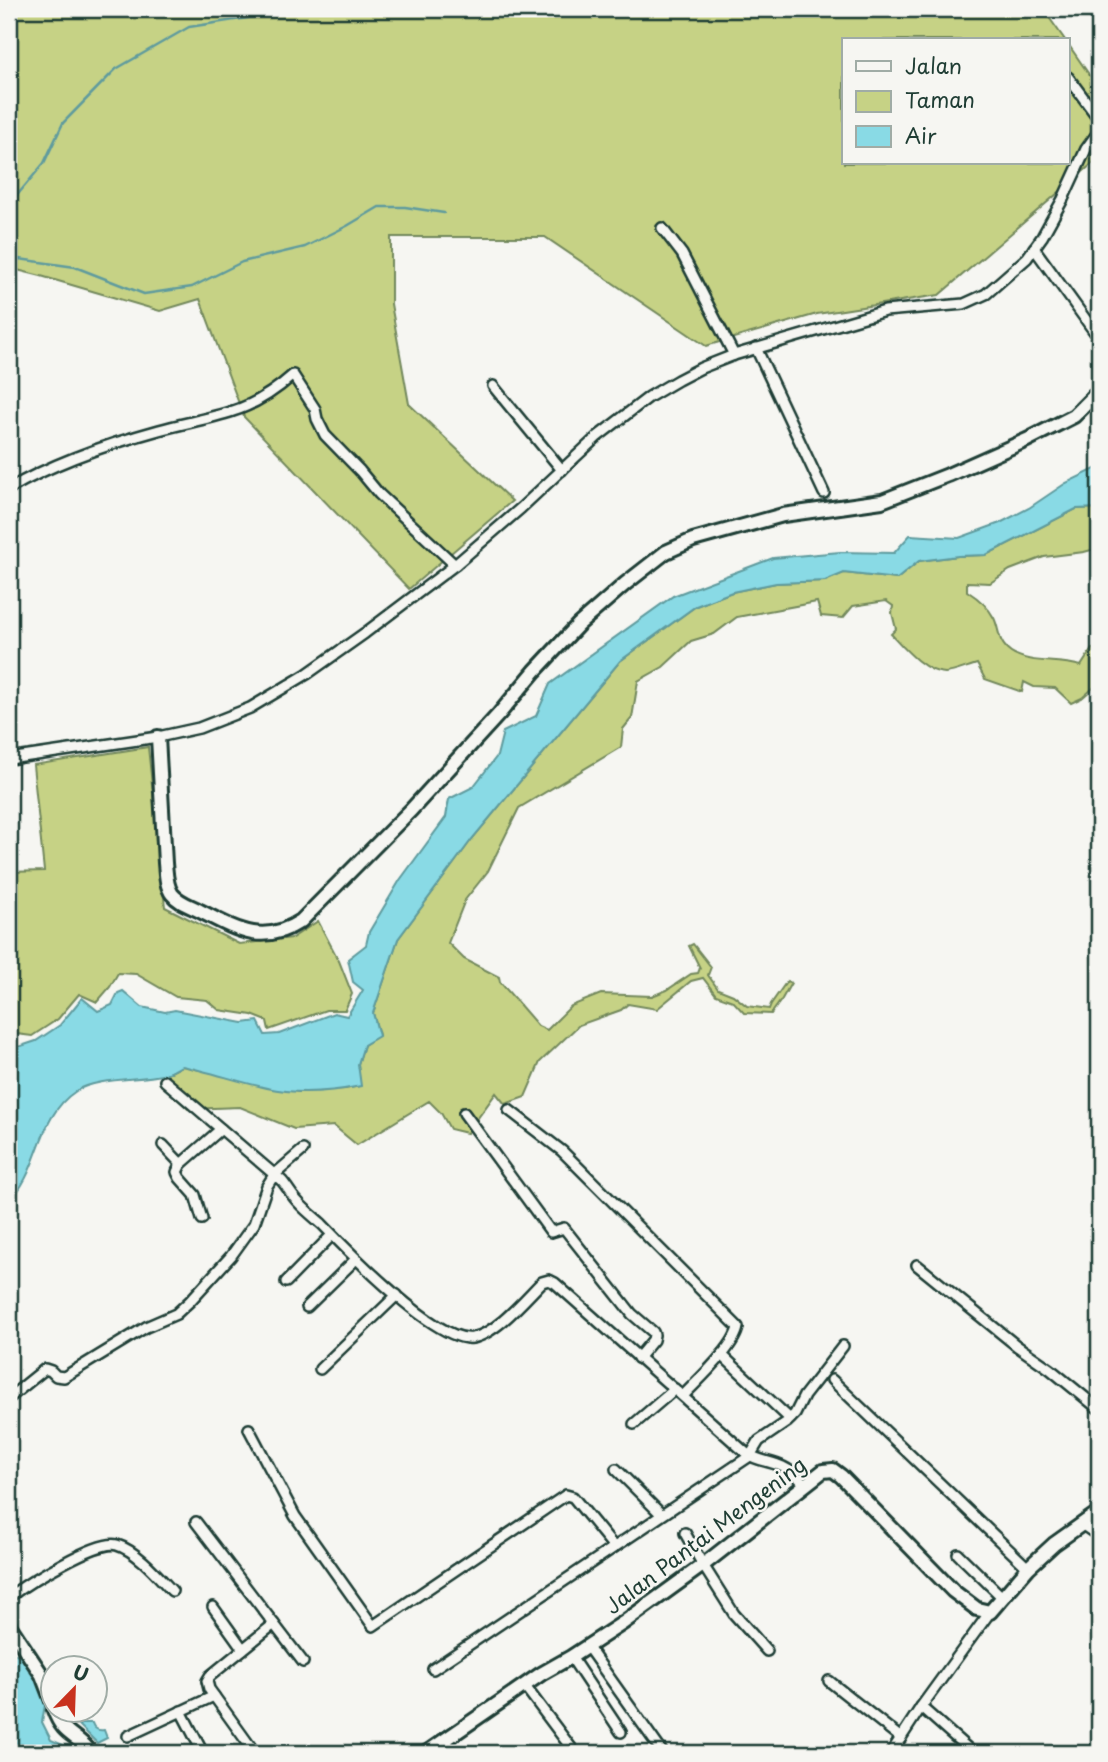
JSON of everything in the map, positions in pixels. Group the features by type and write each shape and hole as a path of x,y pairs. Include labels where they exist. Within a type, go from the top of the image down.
{"street":[{"path":"1070,79 1099,119"},
{"path":"9,759 158,737 230,717 307,674 455,565 597,437 649,397 701,368 756,348 885,311 969,303 986,294 1027,258 1042,237 1086,149 1099,131"},
{"path":"662,228 682,254 734,355"},
{"path":"1034,248 1099,338"},
{"path":"756,348 824,493"},
{"path":"9,489 56,465 88,453 161,429 232,412 268,394 293,376 315,409 325,435 379,494 455,565"},
{"path":"493,386 562,470"},
{"path":"158,737 165,863 167,883 172,894 181,902 237,929 264,934 283,931 301,921 325,899 345,875 411,810 578,625 666,552 693,540 783,516 882,500 948,475 1027,440 1074,416 1099,391"},
{"path":"165,1081 287,1187 297,1202 356,1259 437,1326 460,1337 471,1338 484,1334 498,1325 542,1282 549,1280 561,1287 748,1455 785,1467 806,1484"},
{"path":"509,1110 562,1151 738,1326 737,1334 722,1354 683,1396"},
{"path":"464,1113 551,1232 564,1228 632,1314 653,1332 653,1340 638,1357"},
{"path":"202,1219 195,1195 178,1175 178,1170 181,1164 221,1129"},
{"path":"163,1145 181,1164"},
{"path":"9,1398 45,1369 64,1377 146,1327 166,1320 181,1310 209,1282 244,1238 255,1221 267,1186 274,1175 303,1150"},
{"path":"286,1282 332,1235"},
{"path":"307,1307 356,1259"},
{"path":"917,1265 1099,1409"},
{"path":"320,1369 397,1295"},
{"path":"433,1669 748,1455 760,1441 795,1414 804,1396 843,1346"},
{"path":"722,1354 790,1419"},
{"path":"832,1380 1028,1567"},
{"path":"634,1424 676,1389"},
{"path":"249,1429 295,1516 373,1626 566,1495 573,1497 614,1547"},
{"path":"616,1469 661,1514"},
{"name":"Jalan Pantai Mengening","path":"426,1753 524,1685 623,1623 823,1472 837,1472 953,1591 977,1609 990,1612"},
{"path":"891,1753 921,1707 1002,1597 1028,1567 1054,1544 1099,1512"},
{"path":"196,1522 303,1662"},
{"path":"1083,1525 1099,1536"},
{"path":"685,1533 734,1614 767,1651"},
{"path":"9,1597 41,1575 110,1544 121,1546 138,1557 172,1591"},
{"path":"958,1554 1002,1597"},
{"path":"213,1607 243,1649"},
{"path":"255,1753 207,1685 208,1677 274,1624"},
{"path":"9,1625 38,1669"},
{"path":"587,1646 663,1753"},
{"path":"571,1657 621,1732"},
{"path":"829,1681 901,1738"},
{"path":"524,1685 575,1753"},
{"path":"128,1736 215,1696"},
{"path":"921,1707 973,1753"},
{"path":"181,1710 203,1753"},
{"path":"60,1724 91,1753"},
{"path":"445,1740 454,1753"}],"green space":[{"path":"9,9 1043,9 1064,38 842,38 842,164 1070,164 1070,47 1099,89 1099,158 939,295 817,314 706,346 545,237 391,237 391,304 409,404 512,501 409,589 244,417 200,299 160,311 9,268"},
{"path":"1099,508 1099,548 1044,557 1010,570 990,583 967,582 967,591 992,614 1003,644 1019,656 1081,666 1092,649 1099,648 1099,683 1082,698 1071,703 1055,688 1034,687 1024,682 1022,692 985,679 977,664 948,673 937,672 915,658 891,634 896,629 893,606 886,601 853,606 843,618 821,616 817,602 737,617 714,634 691,641 663,667 638,681 632,718 623,729 621,747 519,808 488,871 465,900 448,943 464,959 499,977 500,982 538,1026 547,1030 571,1006 601,994 652,996 667,990 691,974 698,973 700,968 689,946 693,944 711,967 708,975 718,989 733,995 747,1006 769,1009 787,981 791,983 771,1014 744,1013 733,1001 716,995 703,978 691,981 657,1009 628,1004 621,1010 579,1025 540,1062 525,1097 505,1104 496,1093 467,1133 450,1129 441,1113 429,1101 357,1145 334,1126 294,1129 240,1107 188,1109 161,1083 165,1075 182,1066 299,1092 360,1086 358,1064 364,1045 379,1035 373,1013 398,939 472,839 620,661 696,606 732,592 776,583 825,581 844,573 897,579 919,561 986,555 1076,509"},
{"path":"148,747 165,907 239,944 292,938 318,921 339,961 352,994 345,1010 326,1010 269,1030 267,1021 252,1015 219,1010 207,1000 176,997 136,974 118,973 97,1002 79,994 58,1019 32,1036 9,1033 9,872 44,871 33,765"}],"water":[{"path":"1099,467 1099,508 1076,509 986,555 919,561 897,579 844,573 825,581 776,583 732,592 696,606 620,661 472,839 398,939 373,1013 379,1036 364,1045 358,1064 361,1086 314,1092 279,1090 182,1066 152,1077 84,1087 63,1102 53,1115 27,1176 9,1201 9,1050 36,1041 60,1025 82,998 98,1011 112,1005 118,993 123,991 142,1007 165,1012 175,1010 243,1023 258,1021 265,1035 279,1034 334,1013 347,1016 363,990 353,982 348,959 366,945 369,932 400,880 446,817 449,799 473,787 497,756 503,732 536,716 550,684 673,596 773,558 840,552 894,553 910,535 959,538 1000,523 1029,508 1066,483"},
{"path":"9,1652 26,1657 38,1682 38,1724 43,1724 51,1740 78,1753 9,1753"},
{"path":"92,1724 96,1729 104,1730 107,1738 97,1743 79,1725"}],"waterway":[{"path":"9,205 44,163 63,123 116,69 189,27 274,14 286,9"},
{"path":"9,263 19,259 75,267 144,294 192,287 242,262 305,247 379,207 405,207 444,213"}]}
